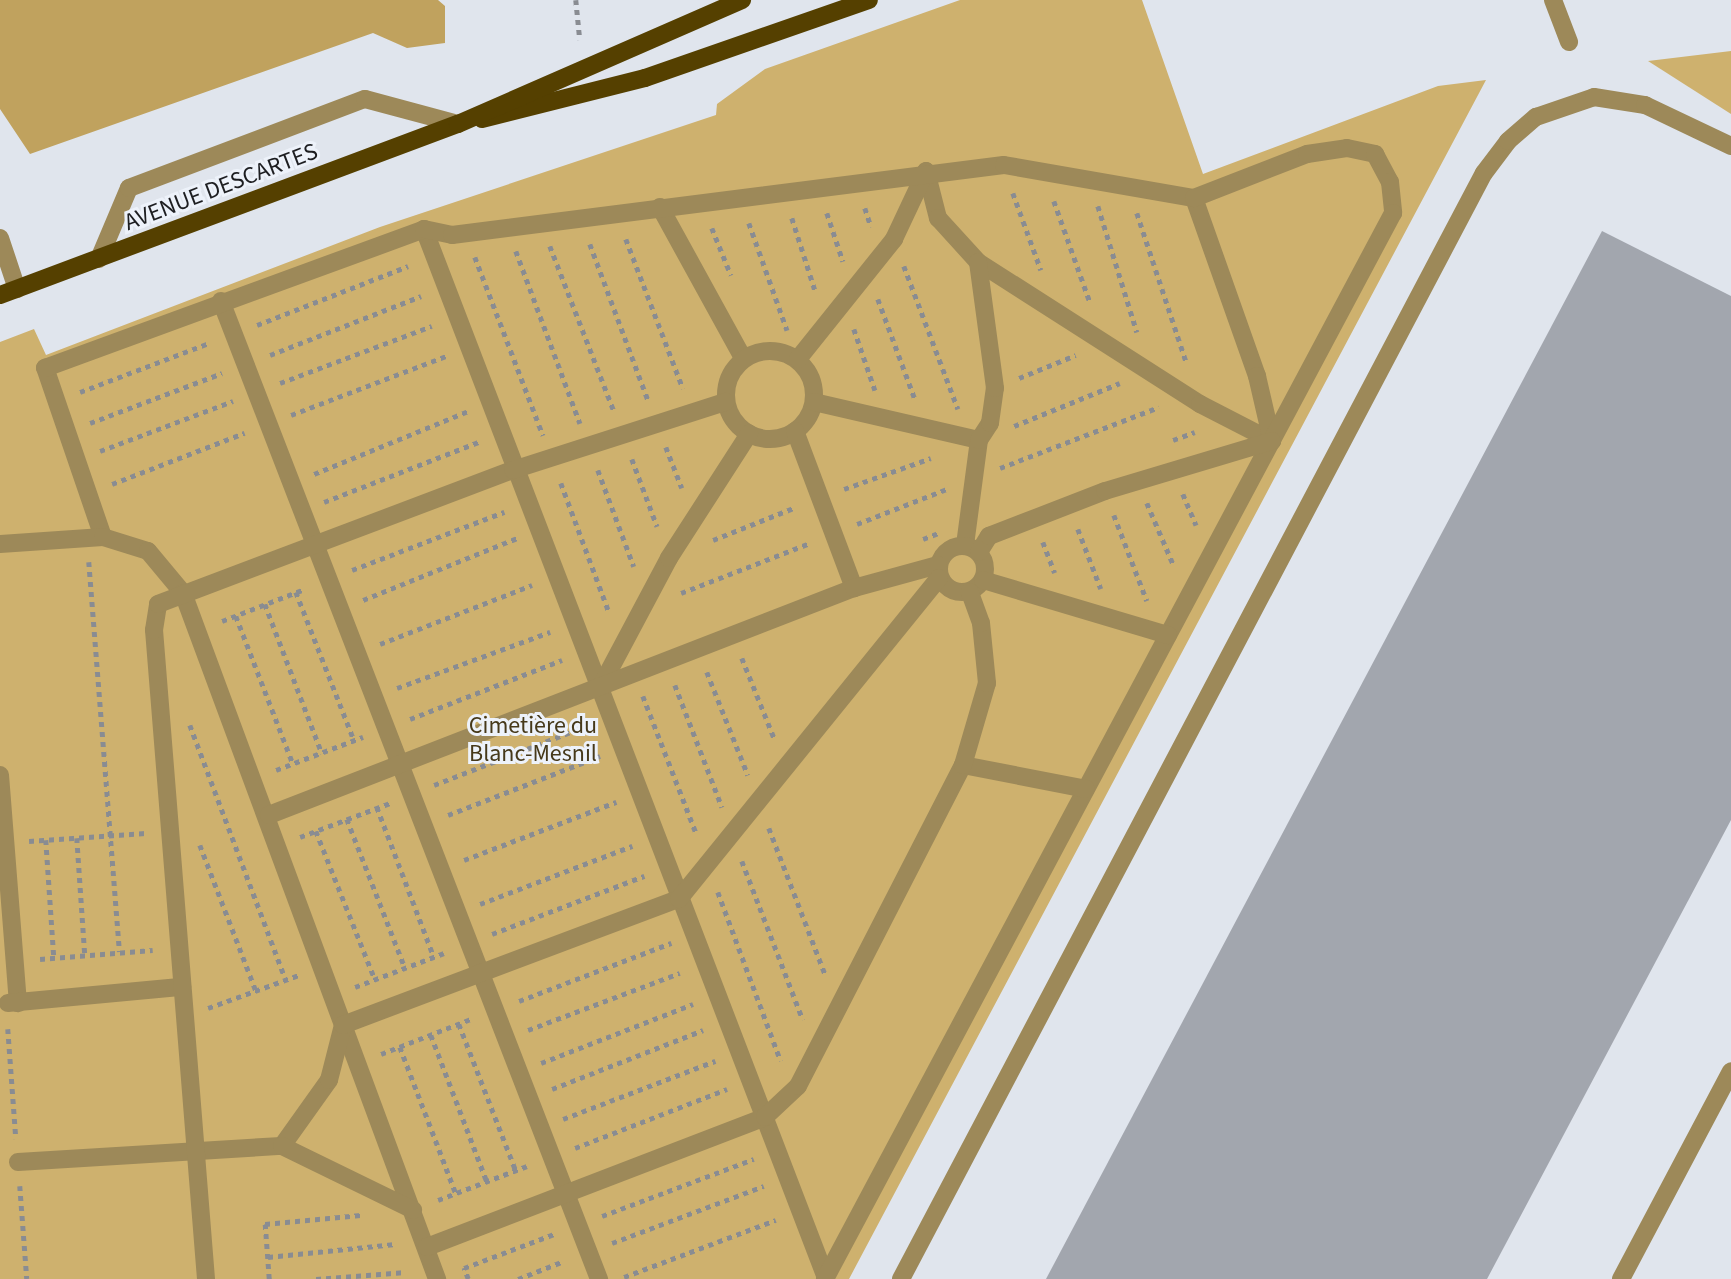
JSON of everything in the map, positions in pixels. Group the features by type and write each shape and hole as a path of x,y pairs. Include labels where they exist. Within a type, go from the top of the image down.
{"main road":[{"name":"AVENUE DESCARTES","path":"8,292 458,124 742,0"},
{"name":"AVENUE DESCARTES","path":"458,124 645,78 869,0"}],"street":[{"path":"1553,0 1569,42"},
{"path":"901,1279 1484,173 1508,141 1536,117 1594,97 1645,105 1731,146"},
{"path":"99,259 129,188 365,99 458,124"},
{"path":"95,538 45,368 221,301 424,229 466,233 926,171 1004,165 1090,179 1129,189 1195,198 1307,154 1347,148 1375,154 1390,182 1393,213 1188,597 1163,634 1086,789 825,1279"},
{"path":"798,359 894,239 926,171"},
{"path":"926,171 938,218 978,262 1200,404 1272,441"},
{"path":"1195,198 1256,376 1272,441"},
{"path":"660,207 743,359"},
{"path":"424,229 513,470 601,686 679,899 778,1150 825,1279"},
{"path":"0,238 8,292"},
{"path":"426,1244 765,1117 798,1086 963,765 987,683 969,521 974,439 990,424 995,388 978,262"},
{"path":"221,301 599,1279"},
{"path":"771,349 798,359 812,378 814,402 795,431 773,439 749,434 725,402 728,378 743,359 771,349"},
{"path":"206,1279 154,630 158,604 513,470 725,402"},
{"path":"814,402 974,439"},
{"path":"795,431 854,587"},
{"path":"601,686 669,558 695,525 749,434"},
{"path":"343,1025 679,899 939,571 953,547 972,549 989,536 1105,491 1172,468 1272,441"},
{"path":"0,544 95,538 148,551 183,593 256,778 435,1275"},
{"path":"269,815 854,587 939,571"},
{"path":"939,571 957,593 977,586 1067,605 1163,634"},
{"path":"963,765 1086,789"},
{"path":"0,775 15,961 12,1003 182,987"},
{"path":"282,1146 329,1080 343,1025"},
{"path":"1621,1279 1731,1071"},
{"path":"18,1162 282,1146 413,1210"}],"path":[{"path":"576,0 581,40"},
{"path":"1004,165 1056,312"},
{"path":"1090,179 1148,371"},
{"path":"855,181 881,255"},
{"path":"817,186 884,418"},
{"path":"1129,189 1200,404"},
{"path":"783,191 827,324"},
{"path":"739,196 798,359"},
{"path":"615,213 693,413"},
{"path":"580,217 695,525"},
{"path":"466,233 623,649"},
{"path":"894,239 974,439"},
{"path":"868,272 925,428"},
{"path":"291,483 488,402"},
{"path":"1163,444 1228,419"},
{"path":"302,511 500,434"},
{"path":"1172,468 1210,556"},
{"path":"1137,480 1188,597"},
{"path":"1105,491 1163,634"},
{"path":"198,629 527,504"},
{"path":"1069,505 1112,619"},
{"path":"1034,519 1067,605"},
{"path":"908,545 969,521"},
{"path":"340,609 537,529"},
{"path":"95,538 120,952"},
{"path":"357,653 556,575"},
{"path":"296,592 354,740"},
{"path":"265,604 321,753"},
{"path":"236,616 293,764"},
{"path":"374,697 575,623"},
{"path":"732,635 786,767"},
{"path":"256,778 587,650"},
{"path":"279,845 612,716"},
{"path":"188,720 286,980"},
{"path":"423,824 624,747"},
{"path":"440,869 640,793"},
{"path":"377,807 434,957"},
{"path":"347,819 405,968"},
{"path":"6,842 170,831"},
{"path":"316,831 375,979"},
{"path":"457,912 656,837"},
{"path":"77,838 85,955"},
{"path":"46,840 54,958"},
{"path":"198,840 256,991"},
{"path":"333,996 667,867"},
{"path":"358,1063 693,935"},
{"path":"15,961 179,948"},
{"path":"506,1039 704,964"},
{"path":"185,1017 323,966"},
{"path":"519,1072 717,995"},
{"path":"529,1098 727,1020"},
{"path":"459,1024 516,1171"},
{"path":"431,1035 487,1182"},
{"path":"400,1047 456,1194"},
{"path":"540,1128 739,1052"},
{"path":"269,1279 265,1224 413,1210 750,1080"},
{"path":"468,1279 464,1268 778,1150"},
{"path":"518,1279 788,1177"},
{"path":"620,1279 801,1211"},
{"path":"268,1257 426,1244"},
{"path":"403,1272 404,1279"},
{"path":"316,1279 403,1272 435,1275"}],"green space":[{"name":"Cimetière du Blanc-Mesnil","path":"960,0 1142,0 1203,174 1438,86 1486,80 849,1279 0,1279 0,342 34,329 46,355 380,227 716,115 717,104 765,69"},
{"path":"1731,51 1731,114 1648,61"}],"shaded area":[{"path":"0,0 438,0 445,6 445,43 407,48 373,33 30,154 0,109"}],"building":[{"path":"1602,231 1731,296 1731,820 1487,1279 1046,1279"}]}
